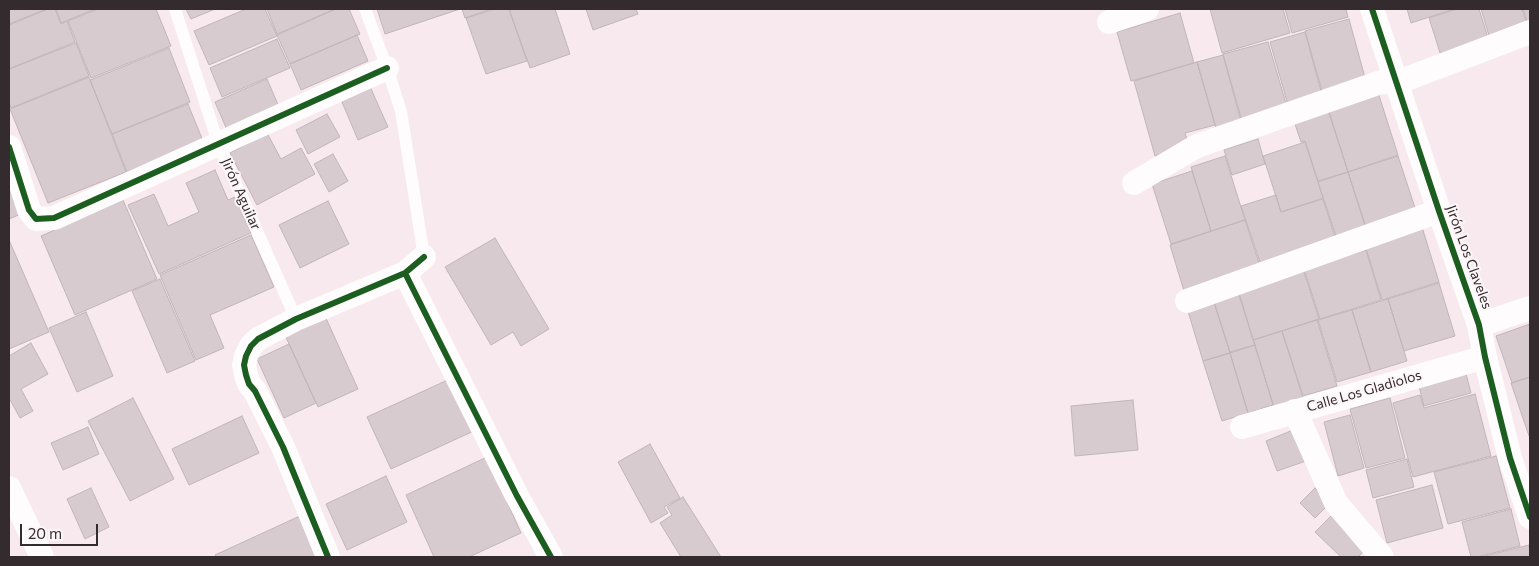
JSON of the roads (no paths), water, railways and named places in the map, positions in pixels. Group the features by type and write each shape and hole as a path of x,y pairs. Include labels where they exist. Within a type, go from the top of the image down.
{"street":[{"path":"1109,22 1146,9"},
{"name":"Jirón Los Claveles","path":"1372,9 1439,211 1480,325 1485,357 1520,455 1530,517"},
{"path":"1134,183 1197,146 1381,82 1396,83 1530,32"},
{"path":"9,147 29,210 36,220 54,218 387,68"},
{"path":"1187,301 1439,211"},
{"path":"328,557 283,447 246,375 244,365 246,356 251,346 258,339 296,319 405,273 424,257"},
{"path":"405,273 517,496 551,557"},
{"path":"1480,325 1530,308"},
{"name":"Calle Los Gladiolos","path":"1242,427 1485,357"},
{"path":"1295,411 1336,503 1382,557"},
{"path":"9,488 42,557"}],"lane":[{"name":"Jirón Aguilar","path":"175,9 218,143 296,319"},
{"path":"365,9 401,111 424,257"}]}
